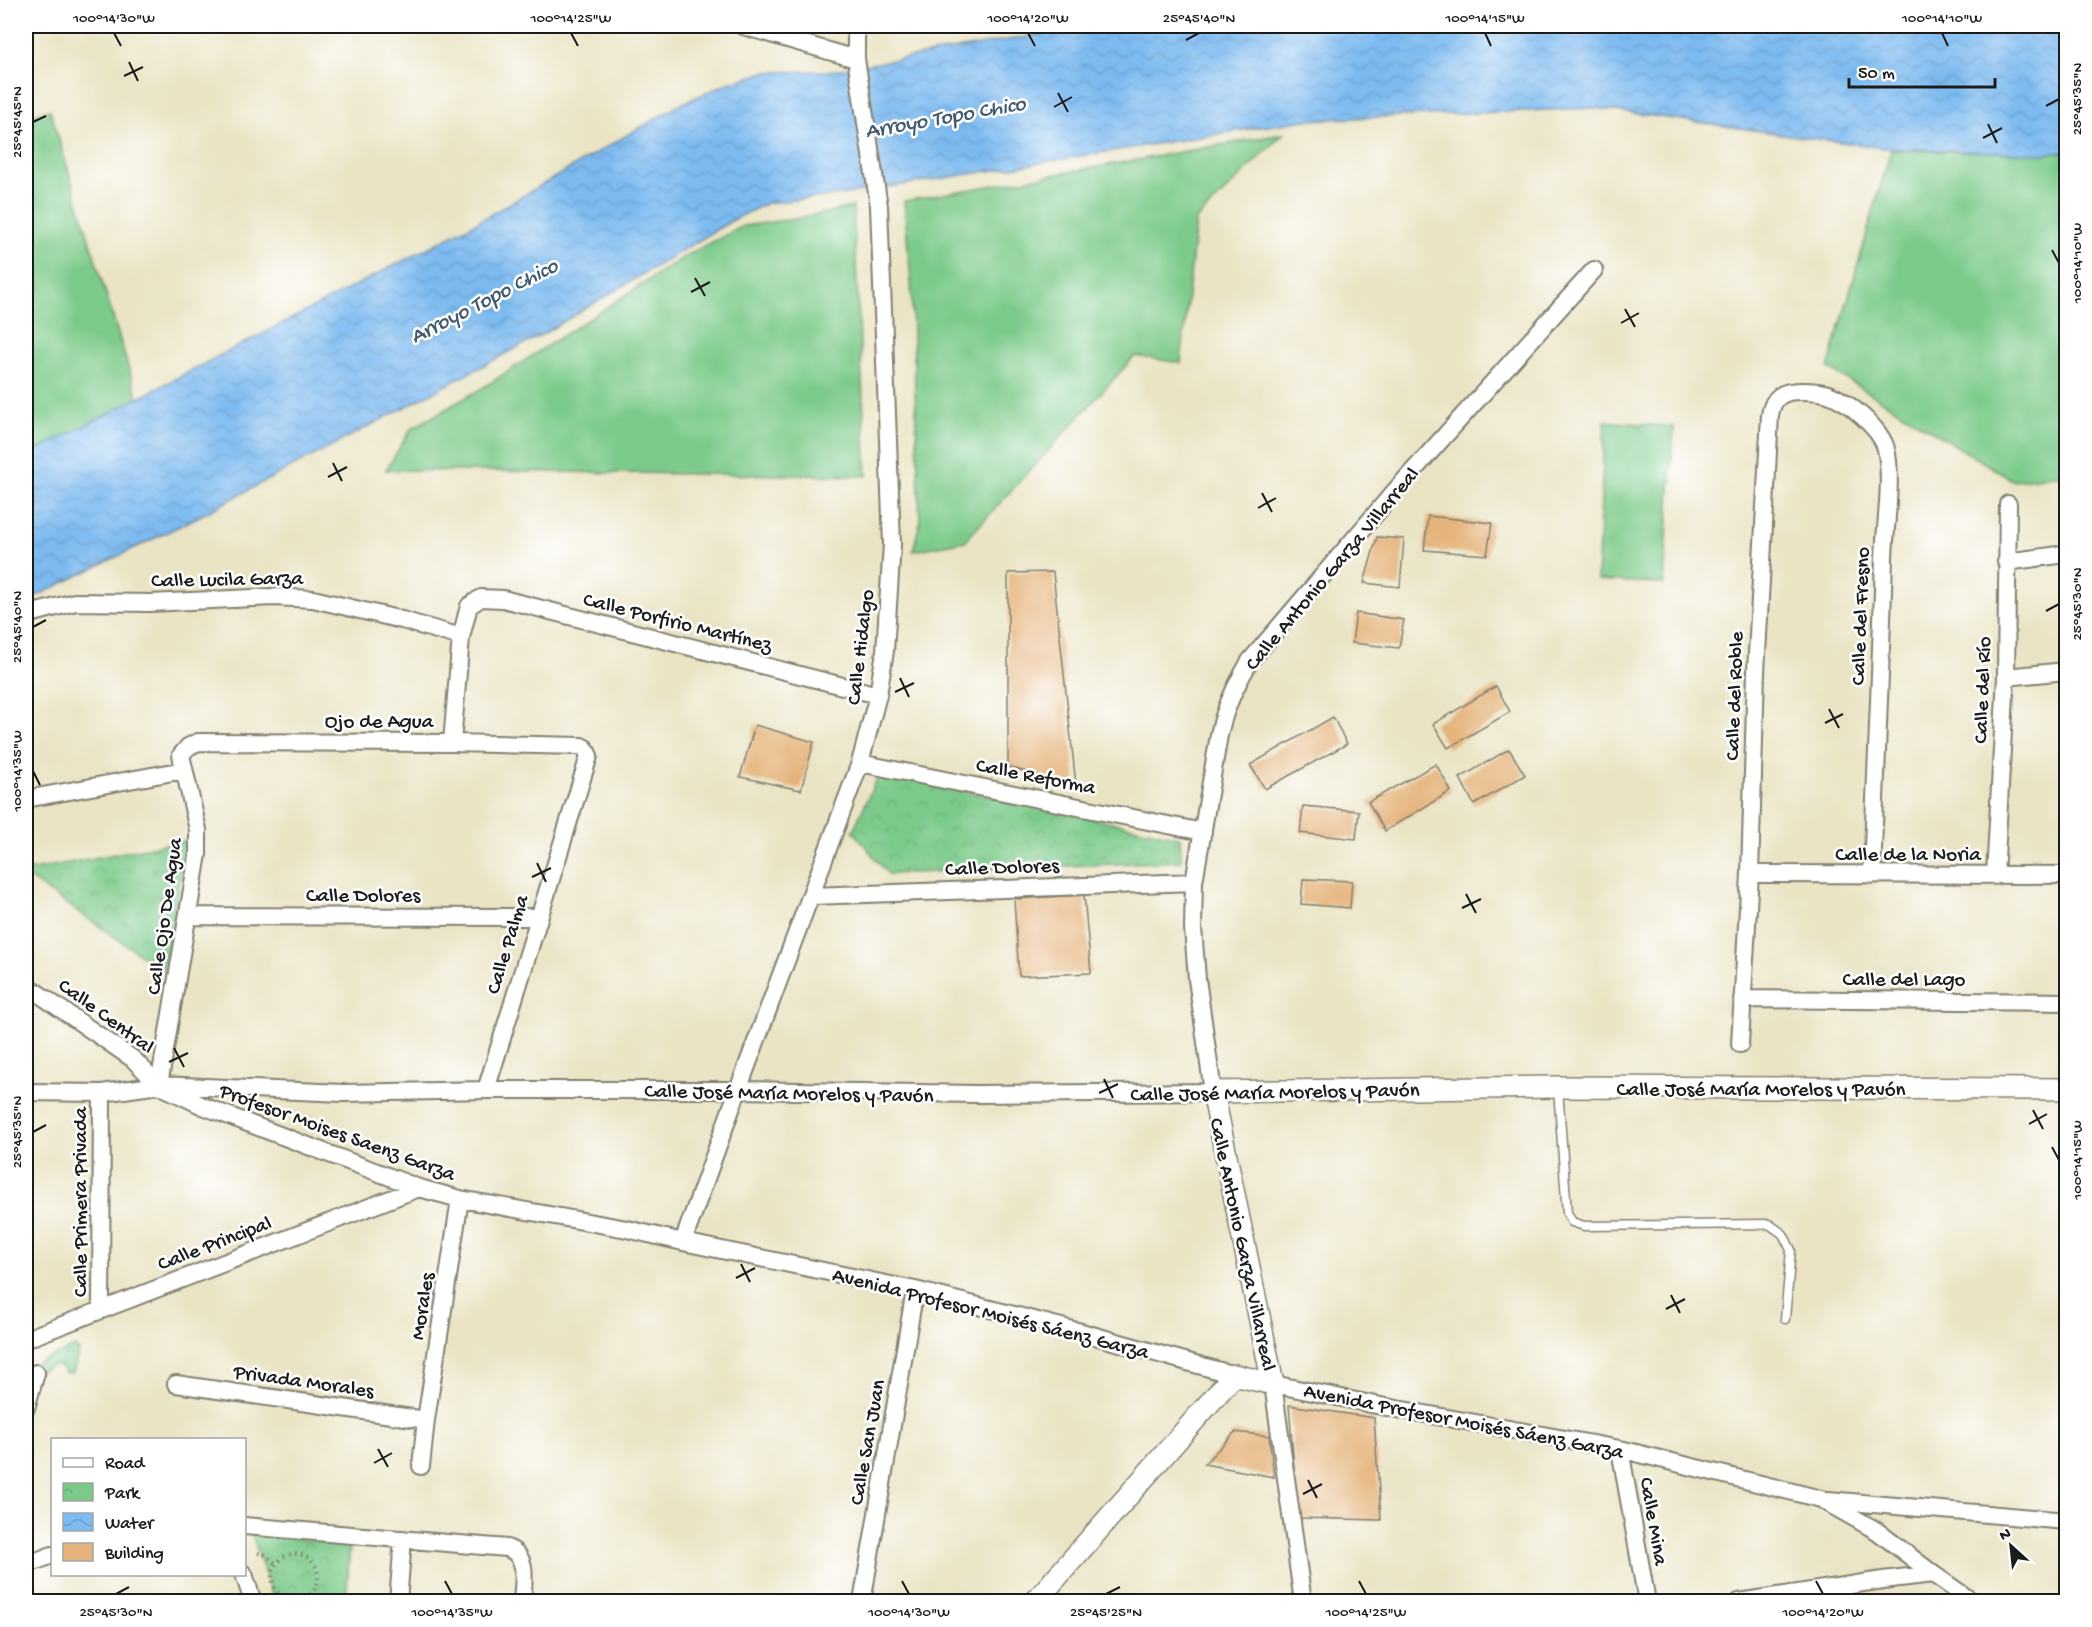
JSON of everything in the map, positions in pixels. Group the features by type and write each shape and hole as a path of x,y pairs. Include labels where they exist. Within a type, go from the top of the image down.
{"street":[{"path":"743,26 857,65"},
{"name":"Calle Hidalgo","path":"683,1242 861,763 878,695 885,651 892,544 879,206 857,65 856,26"},
{"name":"Calle Antonio Garza Villarreal","path":"1303,1602 1273,1383 1213,1092 1197,979 1193,928 1194,882 1224,712 1233,689 1250,661 1395,491 1594,270"},
{"name":"Calle del Roble","path":"1740,1044 1750,874 1756,672 1772,406 1777,396 1788,392 1828,394 1853,410 1878,433"},
{"name":"Calle del Fresno","path":"1872,875 1887,481 1886,452 1878,433"},
{"name":"Calle del Río","path":"1995,876 2006,678 2008,504"},
{"path":"2006,562 2067,554"},
{"name":"Calle Lucila Garza","path":"26,615 75,602 150,603 273,597 313,599 461,637"},
{"name":"Calle Porfirio Martínez","path":"461,637 469,606 481,598 503,599 878,695"},
{"path":"452,743 461,637"},
{"path":"2006,678 2067,671"},
{"name":"Ojo de Agua","path":"26,799 183,763 188,747 198,742 581,746"},
{"name":"Calle Palma","path":"486,1090 590,756 581,746"},
{"name":"Calle Ojo De Agua","path":"159,1085 198,854 198,830 183,763"},
{"name":"Calle Reforma","path":"861,763 1203,832"},
{"name":"Calle de la Noria","path":"1750,874 2067,875"},
{"name":"Calle Dolores","path":"811,896 1194,882"},
{"name":"Calle Dolores","path":"188,916 538,917"},
{"name":"Calle Central","path":"26,985 133,1059 159,1085"},
{"name":"Calle del Lago","path":"1742,999 2067,1002"},
{"name":"Calle José María Morelos y Pavón","path":"26,1092 102,1094 159,1085 343,1093 486,1090 738,1090 977,1094 1558,1087 2067,1089"},
{"name":"Profesor Moises Saenz Garza","path":"159,1085 203,1106 419,1188 460,1199 627,1229 683,1242"},
{"name":"Calle Primera Privada","path":"101,1310 102,1094"},
{"name":"Calle Principal","path":"26,1339 419,1188"},
{"name":"Morales","path":"421,1466 460,1199"},
{"name":"Avenida Profesor Moisés Sáenz Garza","path":"683,1242 915,1290 1080,1332 1234,1375 1381,1406 1620,1449 1821,1499 1877,1531 1973,1602"},
{"name":"Calle San Juan","path":"862,1602 915,1290"},
{"path":"26,1408 36,1373"},
{"path":"1035,1602 1234,1375"},
{"name":"Privada Morales","path":"176,1384 426,1420"},
{"name":"Calle Mina","path":"1620,1449 1647,1602"},
{"path":"1821,1499 2067,1521"},
{"path":"246,1526 489,1546 515,1551 522,1562 523,1569 522,1602"},
{"path":"398,1602 403,1539"},
{"path":"26,1565 51,1556"},
{"path":"1738,1602 1933,1574"},
{"path":"245,1576 253,1602"}],"lane":[{"path":"1558,1087 1567,1213 1572,1222 1584,1226 1769,1224 1783,1234 1791,1250 1785,1319"}],"path":[{"path":"281,1558 295,1554 308,1558 317,1569 317,1583 314,1590 301,1599 293,1599 279,1593 273,1579 284,1550"},
{"path":"308,1558 311,1550"},
{"path":"258,1553 277,1564"}],"green space":[{"path":"50,110 138,399 26,456 26,116"},
{"path":"1283,134 1196,220 1181,363 1135,356 965,541 913,551 920,522 911,281 904,201"},
{"path":"1891,150 2066,153 2066,474 2014,481 1828,368"},
{"path":"853,207 867,476 386,470 411,429 484,387 687,255 743,226 800,218"},
{"path":"1605,421 1674,427 1664,584 1597,580"},
{"path":"879,773 1180,837 1181,861 888,874 853,831"},
{"path":"188,840 163,970 26,876 26,871"},
{"path":"75,1347 79,1351 73,1373 66,1373 59,1366 53,1365 36,1373 32,1365"},
{"path":"251,1532 350,1546 346,1601 274,1601"}],"water":[{"name":"Arroyo Topo Chico","path":"1087,26 2066,26 2066,152 2045,154 1884,148 1595,108 1305,120 840,195 767,203 731,221 543,334 194,519 26,601 26,456 476,223 679,105 726,84 765,72 831,71"}],"building":[{"path":"1428,516 1492,523 1487,555 1424,550"},
{"path":"1377,537 1404,539 1400,587 1364,583"},
{"path":"1053,572 1076,785 1008,767 1008,573"},
{"path":"1356,613 1404,620 1399,648 1352,643"},
{"path":"1496,686 1510,712 1448,748 1433,724"},
{"path":"1333,717 1347,744 1265,789 1250,765"},
{"path":"755,725 814,742 801,790 740,777"},
{"path":"1509,749 1525,775 1474,805 1460,778"},
{"path":"1436,764 1451,791 1385,831 1368,802"},
{"path":"1303,806 1359,811 1356,839 1300,833"},
{"path":"1303,879 1352,881 1350,908 1301,904"},
{"path":"1084,895 1091,973 1019,976 1014,899"},
{"path":"1289,1405 1374,1418 1381,1520 1298,1518"},
{"path":"1235,1432 1269,1436 1274,1477 1204,1464"}]}
